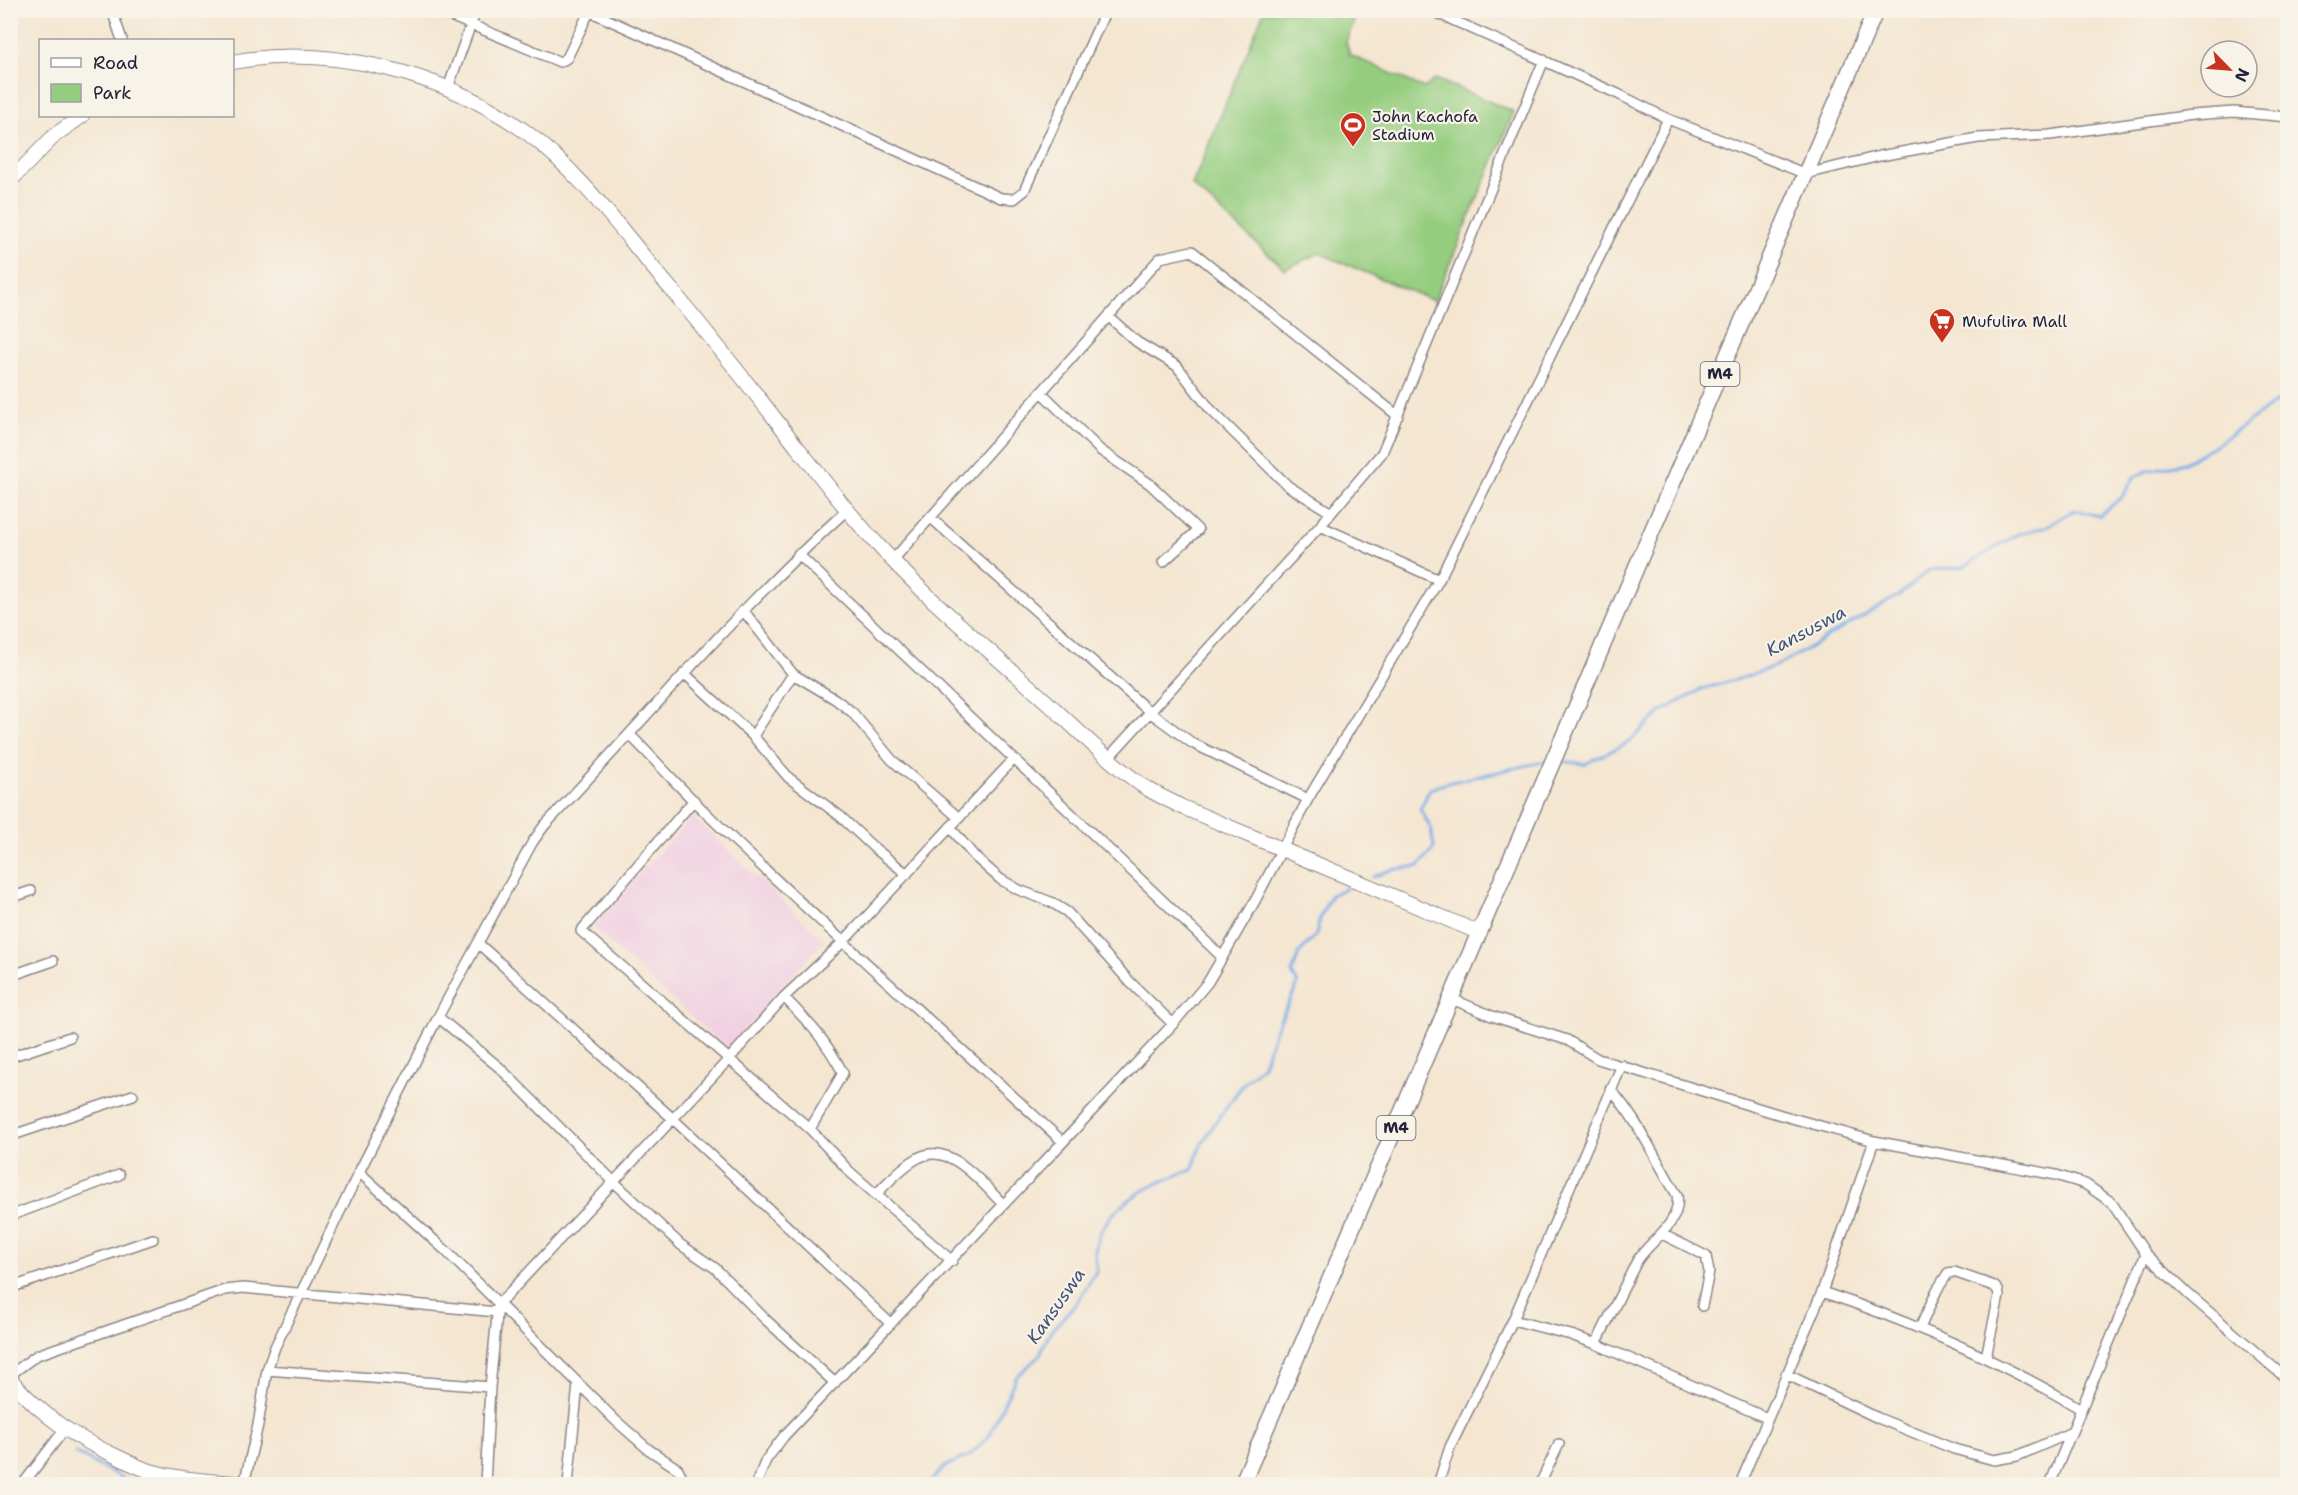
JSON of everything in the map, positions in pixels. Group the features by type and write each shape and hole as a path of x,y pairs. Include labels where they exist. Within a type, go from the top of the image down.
{"main road":[{"name":"M4","path":"1242,1485 1876,10"}],"street":[{"path":"111,10 122,39"},
{"path":"436,10 560,62 567,58 589,11 1001,198 1014,199 1024,191 1106,10"},
{"path":"448,88 476,10"},
{"path":"1430,10 1544,60 1668,119 1806,174 1880,156 1978,138 2050,135 2192,115 2234,112 2288,117"},
{"path":"234,62 293,58 338,60 385,67 448,88 523,130 551,152 579,180 715,342 847,510 892,561 927,597 965,628 1109,758 1161,796 1480,933"},
{"path":"1109,758 1320,526 1382,453 1544,60"},
{"path":"10,182 55,135 81,117"},
{"path":"756,1485 766,1460 774,1449 1202,991 1308,799 1439,580 1668,119"},
{"path":"892,561 1160,258 1192,251 1398,416"},
{"path":"1109,317 1137,342 1177,366 1210,409 1284,482 1330,512"},
{"path":"1041,393 1100,450 1150,484 1198,530 1163,562"},
{"path":"498,1308 302,1293 243,1288 225,1290 37,1355 10,1377 32,1404 64,1430 99,1449 149,1471 189,1479 244,1484 258,1425 267,1370 275,1347 302,1293 359,1172 438,1017 532,843 544,826 743,610 798,554 847,510"},
{"path":"932,518 1151,713 1192,743 1308,799"},
{"path":"1320,526 1439,580"},
{"path":"798,554 1222,957"},
{"path":"743,610 793,674 843,705 892,760 959,818"},
{"path":"684,673 753,735 789,778 840,816 873,847 907,874"},
{"path":"753,735 793,674"},
{"path":"630,735 842,943 1063,1142"},
{"path":"485,1485 490,1387 498,1308 784,998 842,943 1014,759"},
{"path":"694,800 581,931 810,1129 836,1158 875,1195 952,1261"},
{"path":"950,827 974,856 1000,879 1019,890 1052,902 1067,912 1130,982 1173,1024"},
{"path":"10,898 31,891"},
{"path":"479,944 672,1118 891,1324"},
{"path":"10,976 53,961"},
{"path":"784,998 829,1046 843,1073 810,1129"},
{"path":"1452,999 1492,1016 1567,1040 1598,1059 1781,1115 1874,1141 2056,1175 2085,1184 2111,1202 2146,1254 2213,1316 2288,1380"},
{"path":"438,1017 500,1068 681,1245 715,1268 765,1319 835,1383"},
{"path":"10,1057 70,1037"},
{"path":"1438,1485 1450,1447 1513,1320 1622,1065"},
{"path":"1596,1344 1643,1251 1662,1234 1678,1203 1677,1195 1629,1110 1610,1089"},
{"path":"10,1136 133,1095"},
{"path":"1740,1485 1822,1292 1874,1141"},
{"path":"875,1195 901,1169 920,1157 934,1153 957,1162 1003,1204"},
{"path":"359,1172 446,1251 498,1308 631,1434 678,1469 681,1475 679,1485"},
{"path":"10,1215 119,1175"},
{"path":"1662,1234 1706,1256 1709,1272 1702,1306"},
{"path":"10,1288 153,1239"},
{"path":"2050,1485 2146,1254"},
{"path":"1920,1328 1937,1290 1948,1273 1954,1272 1994,1286 1999,1296 1986,1357"},
{"path":"1822,1292 1884,1313 1986,1357 2028,1378 2080,1409"},
{"path":"1513,1320 1596,1344 1767,1418"},
{"path":"267,1370 490,1387"},
{"path":"1786,1374 1847,1405 1888,1422 1954,1449 1994,1460 2018,1456 2070,1433"},
{"path":"568,1485 579,1384"},
{"path":"23,1485 64,1430"},
{"path":"1540,1485 1559,1444"}],"shaded area":[{"path":"692,816 824,940 727,1049 592,927"}],"green space":[{"name":"John Kachofa Stadium","path":"1264,11 1358,11 1346,42 1350,55 1424,88 1436,79 1514,112 1434,301 1319,253 1285,269 1192,185"}],"waterway":[{"name":"Kansuswa","path":"1560,761 1585,764 1629,742 1661,712 1702,689 1783,663 1899,595 1929,570 1963,567 2018,534 2045,527 2075,510 2099,516 2122,497 2134,477 2147,471 2185,463 2223,440 2288,393"},
{"name":"Kansuswa","path":"1373,877 1390,870 1419,866 1434,848 1431,828 1420,809 1430,789 1447,783 1547,761"},
{"name":"Kansuswa","path":"928,1484 946,1466 969,1456 989,1436 1016,1377 1039,1356 1050,1332 1077,1302 1097,1270 1096,1250 1100,1233 1110,1218 1139,1193 1192,1170 1201,1145 1215,1123 1244,1083 1263,1065 1274,1033 1298,984 1292,973 1299,953 1316,935 1320,918 1331,895 1353,885"},
{"path":"76,1453 133,1484"}],"place":[{"name":"John Kachofa Stadium","path":"1353,148"},
{"name":"Mufulira Mall","path":"1942,344"}]}
